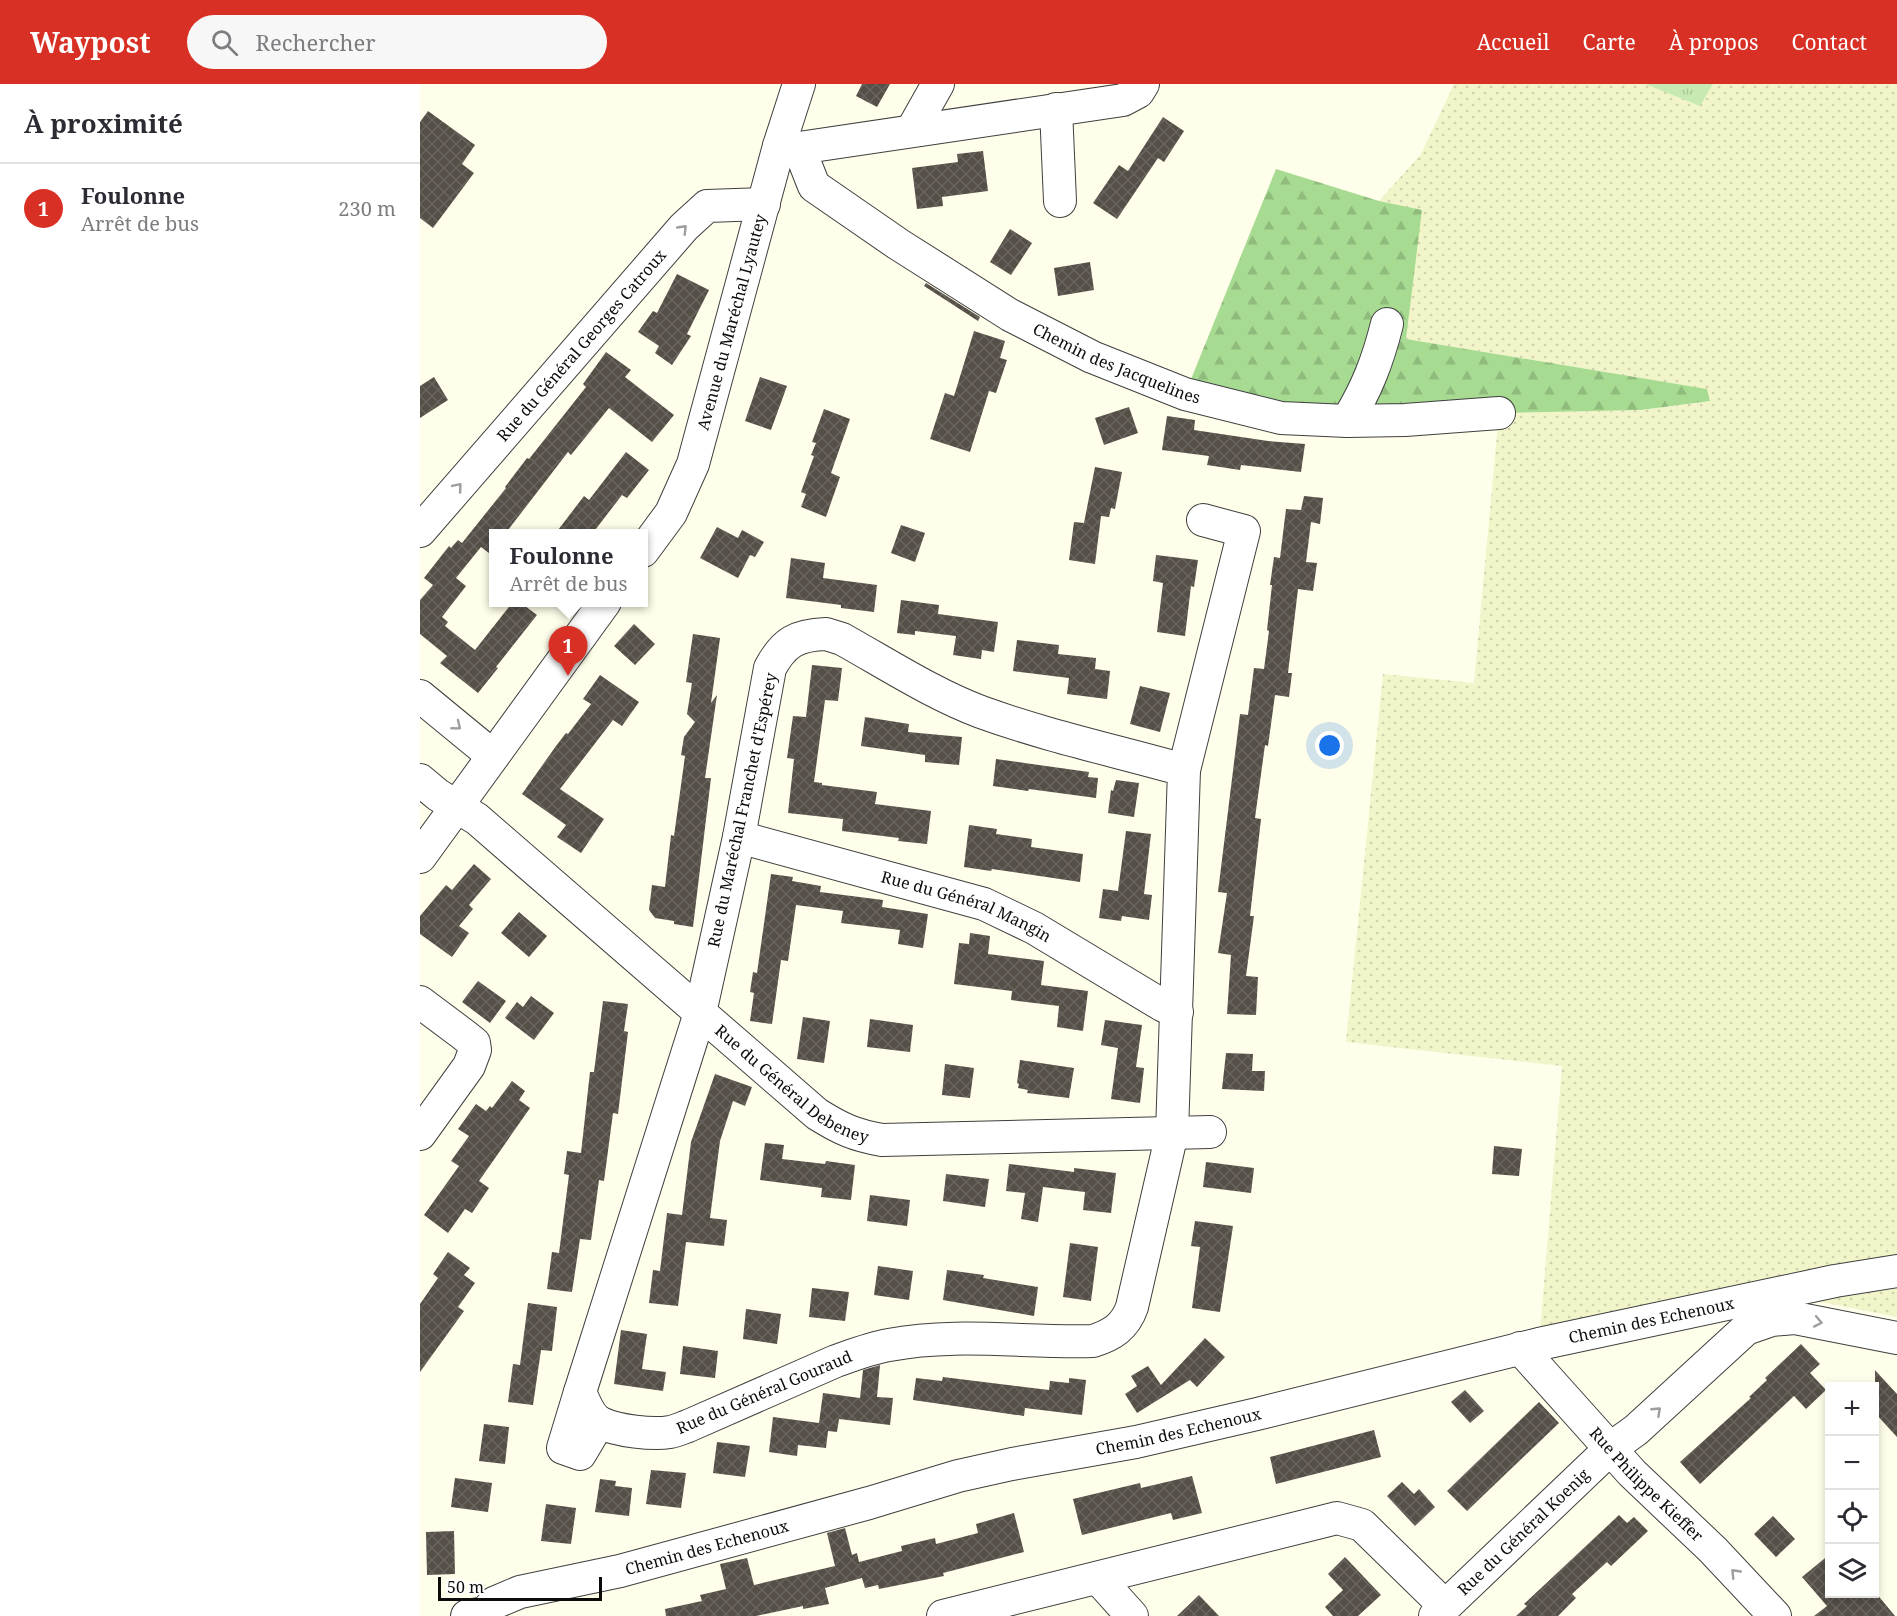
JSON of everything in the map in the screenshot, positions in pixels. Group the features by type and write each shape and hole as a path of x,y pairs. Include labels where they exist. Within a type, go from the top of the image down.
{"street":[{"name":"Avenue du Maréchal Lyautey","path":"648,544 671,513 693,464 764,204 789,147 799,84"},
{"path":"912,130 938,84"},
{"path":"789,147 1123,100 1138,92 1143,84"},
{"path":"1056,109 1060,201"},
{"name":"Chemin des Jacquelines","path":"789,147 814,186 898,244 1010,315 1092,357 1196,397 1281,418 1347,421 1405,420 1499,413"},
{"name":"Rue du Général Georges Catroux","path":"420,531 684,226 706,206 764,204"},
{"path":"1347,421 1374,372 1387,324"},
{"path":"1172,1133 1184,770 1244,531 1203,520"},
{"path":"420,856 602,607"},
{"name":"Rue du Maréchal Franchet d'Espérey","path":"700,1013 739,837 770,668 778,654 789,643 808,635 826,634 842,639 956,701 980,711 1044,732 1184,770"},
{"path":"420,696 493,756"},
{"name":"Rue du Général Debeney","path":"420,780 477,819 818,1114 840,1128 858,1136 882,1140 1210,1132"},
{"name":"Rue du Général Mangin","path":"739,837 984,904 1034,928 1177,1012"},
{"path":"420,1002 474,1043 475,1050 469,1066 420,1134"},
{"path":"580,1392 588,1409 599,1422 580,1454 562,1448 700,1013"},
{"name":"Rue du Général Gouraud","path":"599,1422 646,1432 669,1432 688,1426 836,1361 889,1345 954,1338 1093,1341 1110,1335 1128,1317 1132,1307 1167,1163 1172,1133"},
{"name":"Chemin des Echenoux","path":"480,1615 494,1603 520,1592 620,1571 869,1503 958,1476 1136,1442 1520,1348 1823,1283 1897,1271"},
{"name":"Rue du Général Koenig","path":"1440,1611 1611,1448 1636,1430 1746,1329 1772,1320 1795,1318 1897,1338"},
{"name":"Rue Philippe Kieffer","path":"1520,1348 1632,1473 1713,1550 1775,1616"},
{"path":"944,1616 1337,1518 1362,1525 1440,1611"},
{"path":"1098,1578 1132,1616"}],"green space":[{"path":"1454,84 1645,84 1700,105 1713,84 1897,84 1897,1317 1796,1297 1539,1344 1562,1066 1346,1042 1383,674 1474,683 1499,413 1641,410 1710,401 1706,389 1406,339 1421,211 1379,201 1421,154"},
{"path":"1645,84 1713,84 1700,106"},
{"path":"1276,169 1379,201 1422,210 1406,339 1707,389 1710,401 1641,410 1499,413 1405,420 1185,394"}],"building":[{"path":"862,84 890,84 877,107 856,96"},
{"path":"428,111 475,145 462,164 474,173 433,228 420,218 420,122"},
{"path":"1163,117 1184,131 1164,162 1158,158 1117,219 1093,203 1119,165 1128,171"},
{"path":"983,151 988,191 942,197 943,206 917,209 912,168 958,162 957,154"},
{"path":"1010,229 1032,243 1011,275 990,262"},
{"path":"1090,262 1094,290 1058,296 1054,268"},
{"path":"677,274 709,290 687,334 691,336 672,365 655,353 659,346 638,332 653,311 657,313"},
{"path":"926,283 980,317 978,321 924,286"},
{"path":"974,331 1005,341 1000,358 1007,360 996,393 989,391 970,452 930,439 945,393 954,396"},
{"path":"606,352 631,370 625,377 674,415 652,442 609,408 571,455 568,452 509,529 489,529 489,553 481,547 456,578 466,586 442,617 448,622 445,626 475,650 509,607 526,607 537,615 478,693 440,663 447,656 420,634 420,600 433,585 424,578 449,546 451,548 458,540 462,543 527,458 529,459 586,387 583,384"},
{"path":"434,377 448,400 420,418 420,386"},
{"path":"760,377 787,386 771,430 745,421"},
{"path":"1129,407 1138,433 1104,445 1095,418"},
{"path":"824,409 850,419 831,473 840,477 826,517 801,507 806,494 801,492 814,456 811,455 816,443 812,442"},
{"path":"1167,416 1195,420 1194,430 1305,444 1301,472 1241,465 1240,470 1207,465 1209,456 1162,450"},
{"path":"626,452 649,470 627,498 622,495 596,529 559,529 584,496 589,500"},
{"path":"1095,467 1122,472 1115,509 1111,508 1109,517 1101,516 1095,564 1069,560 1074,522 1084,523"},
{"path":"1304,496 1323,498 1320,524 1311,522 1306,562 1317,563 1313,591 1298,589 1288,673 1292,673 1289,697 1275,695 1268,746 1265,745 1255,818 1261,819 1250,916 1254,916 1246,976 1258,977 1256,1015 1227,1014 1231,955 1218,953 1227,893 1218,892 1240,714 1248,715 1254,668 1264,669 1269,631 1267,630 1272,585 1270,585 1274,557 1280,558 1286,509 1301,510"},
{"path":"901,525 925,533 915,562 891,553"},
{"path":"717,527 738,538 742,530 764,542 755,557 750,555 738,578 700,558"},
{"path":"1156,555 1198,560 1194,587 1191,586 1185,636 1157,632 1163,583 1153,581"},
{"path":"791,558 825,563 823,578 877,585 874,612 786,598"},
{"path":"901,600 939,605 938,614 998,622 994,652 982,650 981,659 953,655 956,636 915,631 915,635 897,633"},
{"path":"634,624 655,644 635,665 614,646"},
{"path":"693,634 720,638 711,703 717,695 705,778 711,778 693,927 655,918 649,910 652,885 665,887 671,835 674,836 685,756 681,755 684,737 695,722 687,714 692,683 686,682"},
{"path":"1017,640 1059,645 1058,654 1096,658 1095,669 1110,671 1107,699 1067,694 1069,678 1013,671"},
{"path":"812,665 842,668 838,701 825,700 814,782 877,792 875,804 931,811 927,844 842,831 843,819 788,813 794,759 787,758 793,716 806,717"},
{"path":"600,675 639,702 622,726 613,720 560,789 604,819 581,853 557,837 566,825 522,794 556,746 591,704 583,699"},
{"path":"1140,686 1170,693 1160,732 1130,724"},
{"path":"865,717 909,724 908,732 962,737 959,765 925,762 925,755 861,746"},
{"path":"996,759 1089,772 1088,777 1098,778 1096,798 993,786"},
{"path":"1116,780 1139,783 1134,817 1108,813 1111,790 1113,791"},
{"path":"969,825 997,829 996,834 1032,839 1031,847 1083,854 1080,882 964,867"},
{"path":"1126,831 1151,834 1144,894 1152,895 1149,920 1122,916 1121,921 1099,918 1103,889 1118,891"},
{"path":"474,864 491,879 469,905 473,909 459,926 469,933 452,957 420,934 420,916 446,885 452,890"},
{"path":"771,874 793,877 792,881 821,886 820,892 883,900 882,907 928,914 923,948 898,944 900,930 841,923 843,911 796,905 788,961 781,960 772,1024 750,1021 754,993 750,992 753,972 757,973"},
{"path":"519,912 547,936 529,957 501,933"},
{"path":"970,933 990,936 988,954 1044,961 1041,985 1088,991 1083,1031 1057,1027 1059,1006 1011,1000 1012,991 954,984 959,943 969,944"},
{"path":"478,981 506,1001 490,1023 462,1002"},
{"path":"531,996 554,1013 534,1040 505,1018 517,1002 523,1007"},
{"path":"603,1001 628,1004 624,1031 628,1032 618,1114 613,1113 604,1181 599,1180 591,1240 580,1239 572,1292 547,1289 552,1252 559,1253 569,1175 564,1174 567,1151 581,1153 590,1072 594,1072"},
{"path":"803,1017 830,1021 824,1063 797,1059"},
{"path":"870,1019 913,1025 910,1052 867,1047"},
{"path":"1105,1020 1142,1025 1136,1067 1144,1068 1140,1103 1111,1099 1118,1048 1101,1045"},
{"path":"1226,1053 1253,1054 1252,1071 1265,1071 1264,1091 1222,1089"},
{"path":"1020,1060 1074,1068 1069,1098 1027,1093 1028,1090 1018,1088"},
{"path":"945,1064 974,1068 970,1098 942,1095"},
{"path":"715,1074 752,1087 745,1106 733,1101 720,1141 710,1218 727,1220 724,1246 686,1242 678,1306 649,1303 653,1270 660,1271 667,1213 682,1215 691,1142"},
{"path":"512,1081 525,1091 519,1100 530,1108 479,1181 489,1188 472,1213 465,1209 448,1233 424,1215 459,1166 451,1161 469,1136 458,1129 476,1104 486,1111 490,1106 492,1108"},
{"path":"765,1143 784,1145 782,1159 855,1165 851,1200 821,1197 822,1188 760,1180"},
{"path":"1494,1146 1522,1149 1519,1176 1492,1174"},
{"path":"1206,1162 1254,1168 1251,1193 1203,1187"},
{"path":"1009,1164 1074,1172 1074,1168 1116,1173 1111,1213 1083,1210 1085,1192 1043,1187 1038,1222 1021,1219 1025,1193 1006,1191"},
{"path":"946,1174 989,1179 985,1207 943,1201"},
{"path":"870,1195 910,1200 907,1226 867,1221"},
{"path":"1195,1221 1233,1226 1220,1312 1192,1308 1200,1247 1191,1246"},
{"path":"1070,1243 1098,1247 1091,1301 1063,1297"},
{"path":"448,1252 470,1268 464,1275 475,1283 458,1307 464,1311 420,1372 420,1304 438,1278 433,1274"},
{"path":"878,1266 913,1271 909,1300 874,1295"},
{"path":"947,1270 984,1275 983,1278 1038,1287 1034,1316 943,1300"},
{"path":"812,1288 849,1292 845,1321 809,1317"},
{"path":"528,1303 557,1307 552,1351 541,1350 533,1405 508,1402 513,1364 520,1365"},
{"path":"746,1309 781,1314 777,1344 743,1339"},
{"path":"621,1330 647,1334 642,1369 666,1372 663,1391 614,1384"},
{"path":"1205,1338 1225,1357 1197,1387 1190,1380 1137,1413 1125,1394 1137,1386 1131,1376 1148,1366 1161,1385"},
{"path":"1801,1344 1820,1364 1810,1373 1825,1391 1806,1409 1794,1396 1700,1484 1680,1462 1751,1398 1749,1397 1767,1380 1765,1378"},
{"path":"683,1346 718,1351 715,1378 680,1374"},
{"path":"880,1365 877,1397 893,1398 890,1425 839,1419 837,1432 828,1431 826,1448 798,1445 797,1456 769,1452 773,1417 819,1423 823,1393 860,1398 863,1370"},
{"path":"1875,1370 1897,1394 1897,1437 1879,1417 1879,1382 1875,1382"},
{"path":"943,1377 1049,1390 1050,1381 1069,1383 1069,1378 1086,1380 1082,1415 1025,1408 1024,1416 913,1400 916,1378 942,1381"},
{"path":"1465,1390 1484,1411 1470,1423 1451,1402"},
{"path":"1539,1402 1559,1423 1467,1511 1447,1491"},
{"path":"484,1424 509,1427 505,1464 479,1461"},
{"path":"1374,1430 1381,1457 1276,1484 1270,1457"},
{"path":"717,1442 750,1446 745,1477 713,1473"},
{"path":"651,1470 686,1473 681,1508 646,1504"},
{"path":"1192,1476 1202,1513 1173,1520 1171,1513 1082,1535 1073,1499 1140,1483 1141,1488"},
{"path":"455,1478 492,1483 488,1512 451,1507"},
{"path":"600,1479 616,1481 615,1486 632,1488 629,1516 595,1512"},
{"path":"1402,1482 1414,1494 1419,1489 1435,1507 1415,1526 1387,1496"},
{"path":"546,1504 576,1508 571,1544 541,1541"},
{"path":"1014,1513 1024,1552 943,1573 944,1576 879,1589 878,1585 865,1588 862,1578 825,1588 829,1604 803,1609 803,1606 756,1616 666,1616 665,1609 702,1601 700,1595 726,1589 720,1564 747,1558 754,1585 835,1566 827,1533 845,1528 852,1555 857,1553 859,1562 902,1551 901,1546 935,1538 936,1544 978,1533 976,1524"},
{"path":"1619,1515 1627,1523 1634,1517 1648,1531 1611,1566 1607,1562 1572,1594 1576,1598 1558,1616 1516,1616 1527,1606 1524,1604"},
{"path":"1773,1516 1795,1539 1776,1557 1754,1534"},
{"path":"454,1531 455,1574 427,1575 426,1532"},
{"path":"1345,1557 1381,1595 1358,1616 1333,1616 1325,1607 1343,1590 1328,1574"},
{"path":"1825,1558 1825,1598 1879,1597 1895,1616 1814,1616 1827,1606 1802,1577"},
{"path":"1199,1595 1219,1616 1177,1616"}],"place":[{"name":"Foulonne","path":"568,676"}]}
